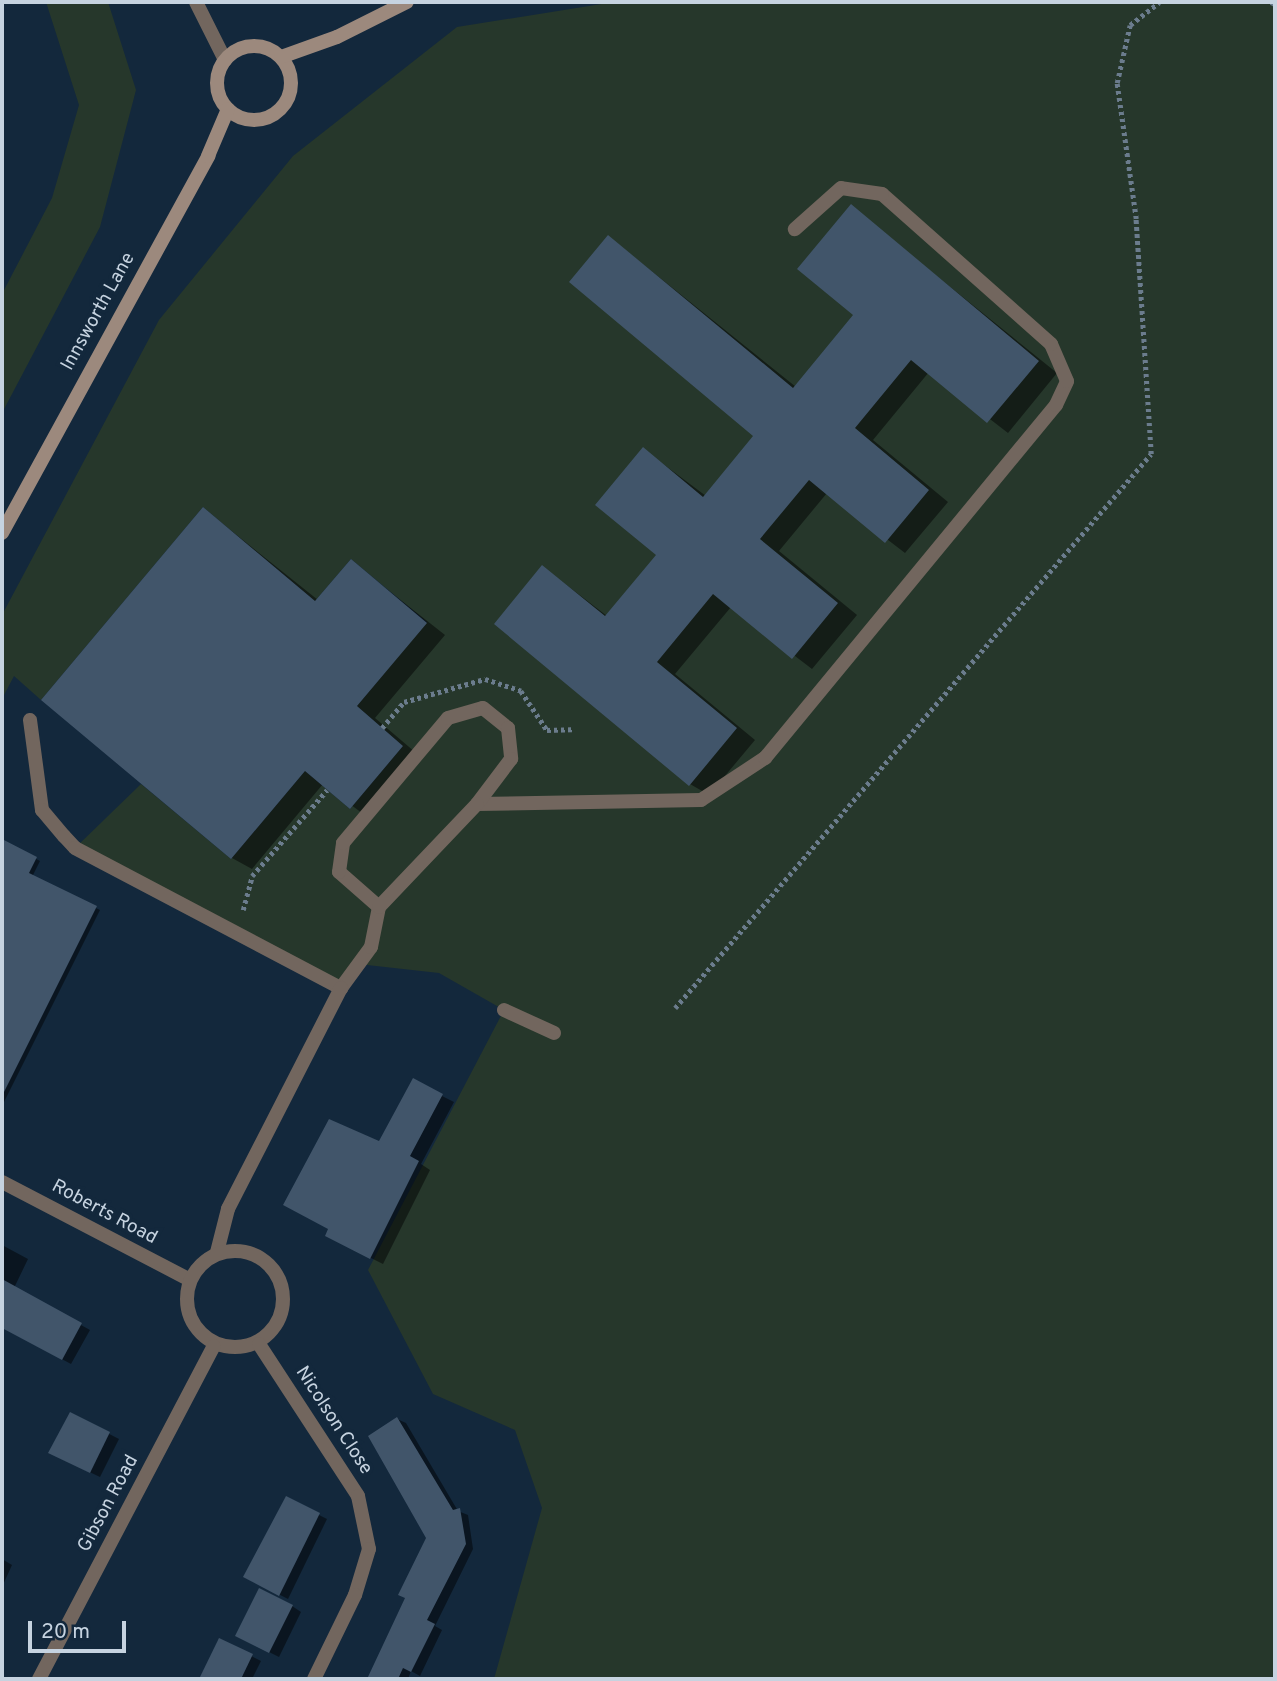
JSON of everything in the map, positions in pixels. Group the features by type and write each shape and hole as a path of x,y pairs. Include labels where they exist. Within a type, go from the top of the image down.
{"street":[{"path":"196,2 225,60"},
{"path":"281,57 337,37 407,2"},
{"path":"247,46 260,46 281,57 291,81 284,105 259,120 246,120 228,110 217,86 225,60 247,46"},
{"name":"Innsworth Lane","path":"2,533 208,156 228,110"},
{"path":"477,804 701,800 765,758 1056,405 1067,382 1051,344 882,194 841,188 794,229"},
{"path":"217,1252 256,1253 282,1282 281,1320 259,1344 214,1346 187,1318 188,1279 217,1252 228,1209 341,988 371,947 379,907 477,804 511,759 508,728 483,708 448,718 342,843 339,872 379,907"},
{"path":"30,720 41,810 75,848 341,988"},
{"path":"504,1010 554,1033"},
{"name":"Roberts Road","path":"2,1182 188,1279"},
{"name":"Nicolson Close","path":"259,1344 358,1496 369,1549 355,1595 314,1679"},
{"name":"Gibson Road","path":"39,1679 214,1346"}],"path":[{"path":"675,1009 1151,454 1136,219 1117,83 1130,25 1159,2"},
{"path":"244,937 242,915 252,876 327,790"}],"green space":[{"path":"46,2 108,2 136,90 100,227 2,413 2,294 52,198 79,105"},
{"path":"614,2 1275,2 1275,1679 494,1679 542,1508 515,1430 433,1394 368,1270 504,1010 439,973 358,964 341,988 75,848 141,784 231,859 305,771 350,809 403,746 357,706 427,622 351,559 315,601 203,507 41,700 14,676 2,699 2,615 159,320 293,156 457,27"}],"building":[{"path":"851,204 1039,361 987,423 911,360 855,428 929,490 885,543 809,480 760,539 838,603 792,659 713,594 657,662 737,728 689,786 494,624 542,565 605,616 656,555 595,505 643,447 703,497 753,436 569,282 608,235 793,388 853,315 797,269"},
{"path":"203,507 315,601 351,559 427,623 357,706 403,746 350,809 305,771 231,859 41,700"},
{"path":"2,839 37,857 29,873 97,906 2,1096"},
{"path":"413,1078 443,1094 410,1156 419,1161 370,1259 325,1236 328,1229 283,1205 329,1119 379,1141"},
{"path":"2,1279 82,1323 62,1360 2,1328"},
{"path":"70,1412 110,1432 90,1473 48,1453"},
{"path":"397,1417 453,1510 460,1508 466,1544 427,1620 435,1624 411,1672 403,1668 398,1679 367,1679 405,1598 398,1595 426,1538 368,1436"},
{"path":"286,1496 320,1513 279,1596 243,1577"},
{"path":"259,1588 293,1605 269,1653 235,1636"},
{"path":"219,1638 253,1654 241,1679 199,1679"}]}
